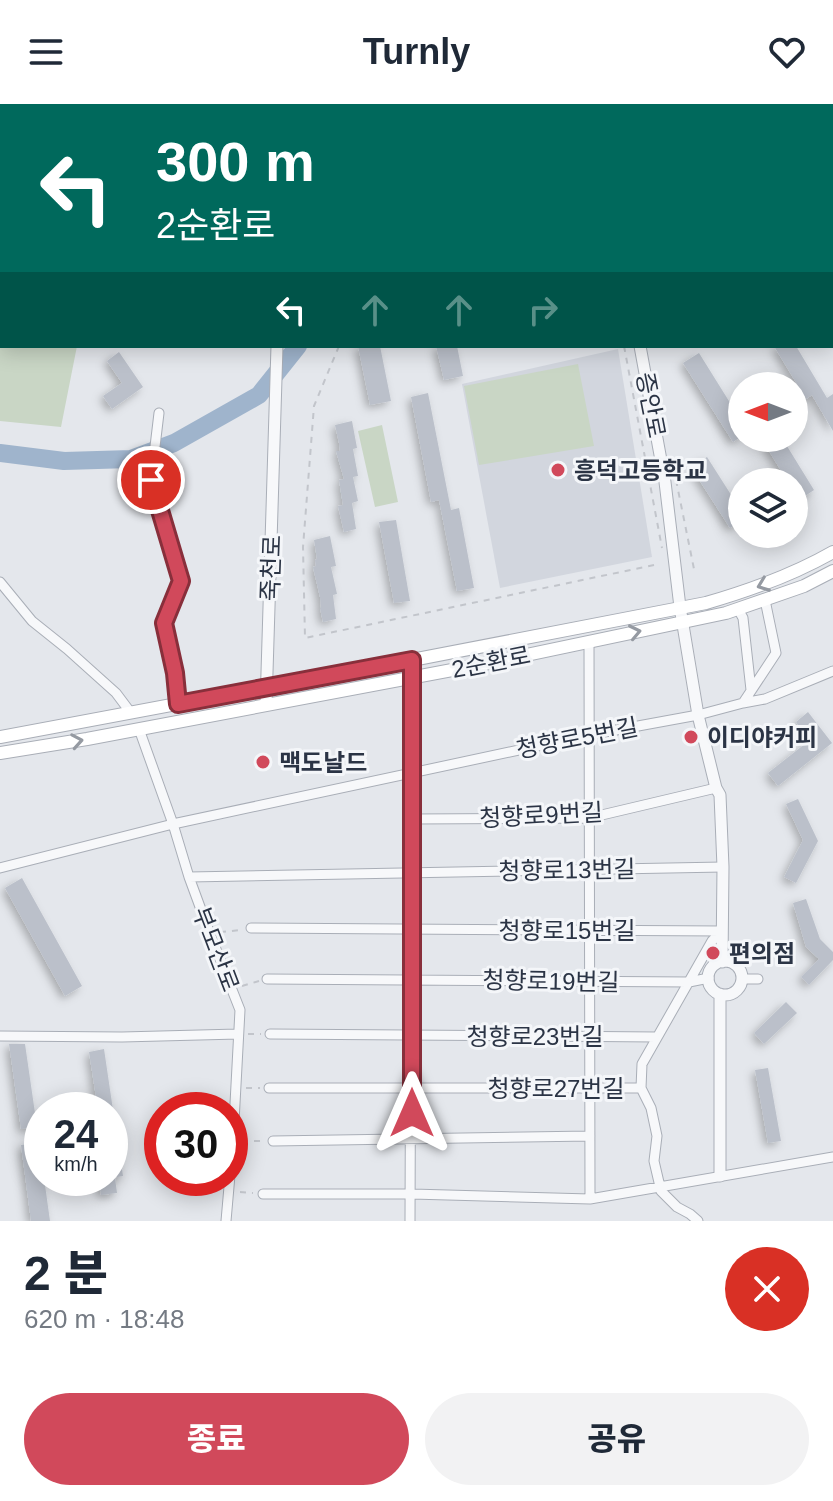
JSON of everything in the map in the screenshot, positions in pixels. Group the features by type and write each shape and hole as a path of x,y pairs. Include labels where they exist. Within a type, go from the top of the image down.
{"main road":[{"name":"2순환로","path":"0,737 680,607 745,592 833,552"},
{"name":"2순환로","path":"0,753 412,678 683,622 765,600 804,586 833,571"}],"street":[{"name":"죽천로","path":"266,705 277,348"},
{"name":"증안로","path":"640,348 665,482 680,607 698,715 720,795 722,962"},
{"path":"159,413 151,480 181,581 164,623 178,704"},
{"path":"0,582 32,621 116,693 131,713"},
{"path":"743,703 776,653 765,600"},
{"path":"738,609 743,618 751,690"},
{"path":"589,642 590,1199"},
{"path":"410,1221 412,660"},
{"name":"청향로5번길","path":"173,824 589,735 698,715 765,699 833,671"},
{"name":"부모산로","path":"139,729 189,877 240,1010 236,1092"},
{"name":"청향로9번길","path":"412,819 589,818 716,788"},
{"path":"0,868 173,824"},
{"name":"청향로13번길","path":"189,877 723,867"},
{"name":"청향로15번길","path":"251,928 722,931"},
{"path":"641,1088 642,1064 712,941 722,931"},
{"path":"722,962 735,964 743,979 739,989 729,995 720,994 710,986 711,969 722,962"},
{"name":"청향로19번길","path":"267,979 689,982 709,978"},
{"path":"743,979 758,979"},
{"path":"720,994 720,1176"},
{"path":"0,1036 238,1034"},
{"name":"청향로23번길","path":"270,1034 657,1037"},
{"name":"청향로27번길","path":"269,1088 641,1088 651,1108 657,1136 654,1161 660,1187"},
{"path":"273,1141 590,1136"},
{"path":"263,1194 590,1199 833,1157"},
{"path":"660,1187 677,1207 698,1221"},
{"name":"부모산로","path":"226,1221 228,1196"}],"path":[{"path":"338,348 314,406 303,547 305,638 659,564"},
{"path":"624,348 661,546"},
{"path":"312,427 318,427"},
{"path":"436,603 437,610"},
{"path":"210,934 251,928"},
{"path":"230,989 267,979"},
{"path":"238,1034 270,1034"},
{"path":"236,1088 269,1088"},
{"path":"248,1141 273,1141"},
{"path":"248,1193 263,1194"}],"shaded area":[{"name":"흥덕고등학교","path":"618,349 652,557 500,588 462,384"}],"green space":[{"path":"0,348 77,348 61,427 0,421"},
{"path":"578,364 594,446 479,465 464,386"},
{"path":"382,425 398,502 375,507 358,431"}],"building":[{"path":"358,348 380,348 391,401 370,405"},
{"path":"436,348 457,348 463,376 444,380"},
{"path":"775,348 797,348 827,398 833,394 833,431 812,395 808,398 808,372 790,372"},
{"path":"119,352 143,387 112,409 103,396 122,383 107,361"},
{"path":"699,353 728,400 728,434 683,363"},
{"path":"428,393 451,510 459,508 474,588 457,591 439,500 431,502 411,397"},
{"path":"352,421 357,448 353,449 358,476 353,477 358,501 352,503 356,529 344,532 338,506 343,505 339,480 344,479 336,451 340,451 335,425"},
{"path":"770,452 791,452 800,468 779,468"},
{"path":"707,457 728,490 728,525 691,467"},
{"path":"808,480 814,490 808,494"},
{"path":"396,520 410,601 394,603 379,522"},
{"path":"330,536 336,566 331,567 337,594 333,595 336,619 323,622 313,567 317,559 314,540"},
{"path":"808,712 832,743 778,786 768,773 810,740 796,722"},
{"path":"798,799 818,841 796,883 784,877 803,840 786,804"},
{"path":"22,878 82,986 65,996 5,888"},
{"path":"806,899 820,939 833,952 833,960 809,985 801,977 819,959 806,947 793,903"},
{"path":"786,1002 797,1013 764,1044 754,1033"},
{"path":"9,1044 25,1044 32,1092 24,1092 24,1129 21,1129"},
{"path":"104,1049 110,1092 95,1092 89,1052"},
{"path":"768,1068 781,1141 768,1143 755,1070"},
{"path":"28,1196 47,1196 50,1221 31,1221"}],"waterway":[{"path":"0,453 64,461 131,459 174,443 259,395 296,348"}],"place":[{"name":"흥덕고등학교","path":"558,470"},
{"name":"이디야커피","path":"691,737"},
{"name":"맥도날드","path":"263,762"},
{"name":"편의점","path":"713,953"}],"route":[{"path":"151,480 180,570 181,581 164,623 178,704 412,660 412,1113"}]}
